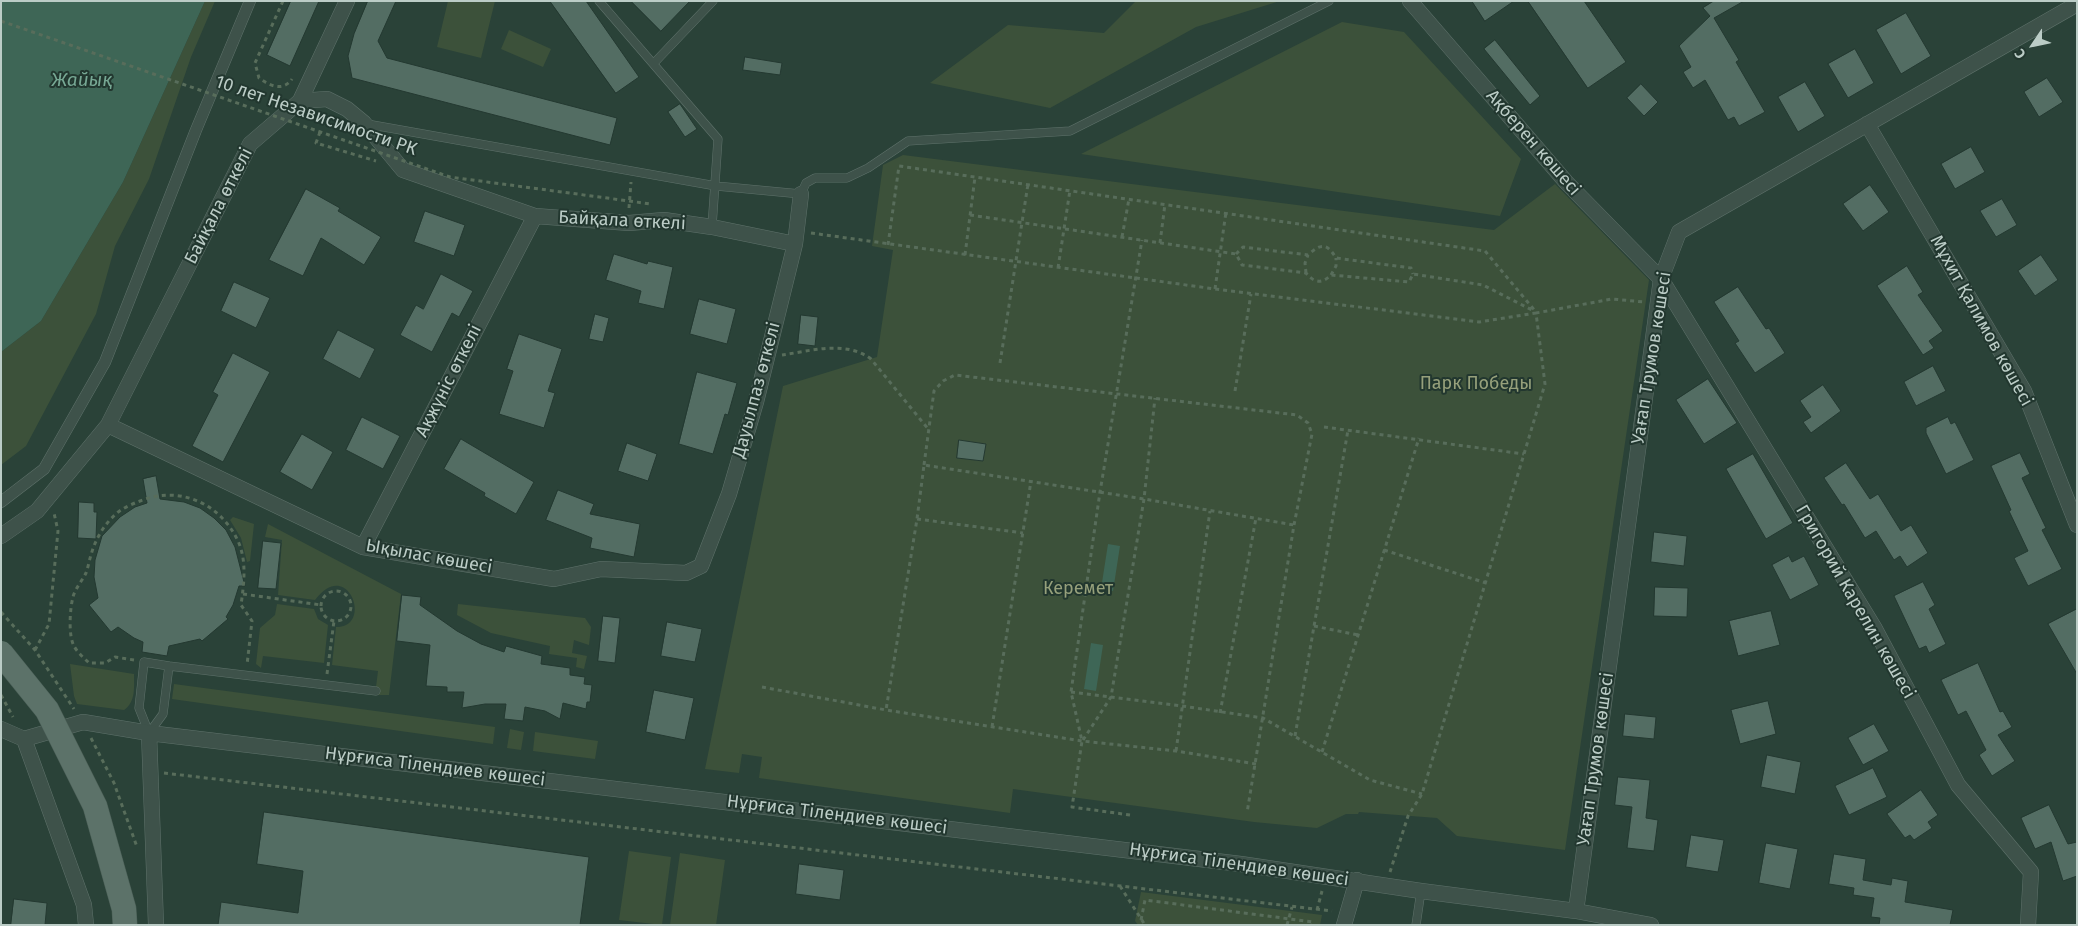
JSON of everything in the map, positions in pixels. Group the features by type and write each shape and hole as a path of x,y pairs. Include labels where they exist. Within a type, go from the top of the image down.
{"main road":[{"path":"1,654 47,710 95,806 124,909 125,925"}],"street":[{"path":"1,502 44,469 105,362 196,130 250,1"},
{"path":"347,1 300,101 326,99 347,109 364,123 403,170"},
{"name":"Ақберен көшесі","path":"1410,1 1566,182 1661,279"},
{"name":"Уағап Трумов көшесі","path":"1576,911 1661,279 1679,232 2077,4"},
{"name":"Байқала өткелі","path":"1,536 37,510 108,425 250,144 300,101"},
{"name":"Мұхит Қалимов көшесі","path":"1867,124 2024,391 2077,525"},
{"name":"Байқала өткелі","path":"403,170 535,216 629,223 664,220 796,238"},
{"name":"Дауылпаз өткелі","path":"686,573 701,566 729,494 767,357 796,238 801,194"},
{"name":"Ақжүніс өткелі","path":"363,547 535,216"},
{"name":"Григорий Карелин көшесі","path":"1661,279 1875,629 1958,785 2031,872 2028,925"},
{"name":"Ықылас көшесі","path":"108,425 363,547 554,579 602,570 686,573"},
{"name":"Нұрғиса Тілендиев көшесі","path":"24,739 83,722 149,733 1125,849 1576,911 1651,925"},
{"path":"1,729 24,739 84,905 86,925"},
{"path":"149,733 156,925"},
{"path":"1346,919 1358,880"}],"lane":[{"path":"599,1 718,139 712,227"},
{"path":"654,63 713,1"},
{"path":"364,123 716,186 801,194 806,183 815,178 847,178 868,168 908,140 1070,131 1329,1"},
{"path":"149,733 139,708 144,662 376,691"},
{"path":"149,733 163,714 169,666"},
{"path":"1416,925 1421,891"}],"path":[{"path":"283,1 255,63 259,78 270,85 280,87 290,81 295,72"},
{"name":"10 лет Независимости РК","path":"1,21 450,177 629,201 633,171"},
{"path":"320,132 316,143 403,170"},
{"path":"888,245 899,166 1485,251 1536,313 1545,384 1422,794 1408,816 1386,885"},
{"path":"965,255 975,176"},
{"path":"1000,364 1028,184"},
{"path":"1058,268 1070,190"},
{"path":"1122,237 1129,199"},
{"path":"1160,242 1165,204"},
{"path":"1215,289 1226,212"},
{"path":"970,215 1236,254"},
{"path":"796,238 888,245 1251,294 1479,322 1612,299 1658,303"},
{"path":"1130,815 1072,806 1082,741 1071,692 1100,492 1142,240"},
{"path":"1323,246 1330,249 1336,258 1336,266 1326,280 1318,282 1311,280 1306,273 1305,263 1308,255 1317,247 1323,246"},
{"path":"1236,254 1243,247 1308,255"},
{"path":"1236,254 1242,265 1306,273"},
{"path":"1331,275 1409,282 1413,274 1411,268 1336,258"},
{"path":"1413,274 1483,285 1536,313"},
{"path":"1235,391 1251,294"},
{"path":"767,357 827,348 852,349 865,354 929,430"},
{"path":"886,710 917,519 934,391 942,381 955,375 1297,415 1308,423 1312,434 1294,525 1247,814"},
{"path":"1082,741 1111,697 1144,499 1155,398"},
{"path":"1324,427 1419,438 1524,454"},
{"path":"1295,736 1348,430"},
{"path":"1322,752 1419,438"},
{"path":"924,465 1144,499 1294,525"},
{"path":"992,727 1031,481"},
{"path":"144,662 115,657 105,663 89,663 74,646 70,632 73,596 87,572 96,540 103,528 117,513 148,498 165,494 182,495 198,500 206,505 228,524 238,542 244,564 241,605 252,621 246,675"},
{"path":"35,650 49,624 58,531 50,495"},
{"path":"1176,752 1210,511"},
{"path":"1220,713 1256,518"},
{"path":"917,519 1023,533"},
{"path":"1384,550 1486,583"},
{"path":"333,592 342,593 346,596 350,606 348,614 341,620 334,621 324,615 321,605 324,597 333,592"},
{"path":"242,594 321,605"},
{"path":"1,612 35,650 83,722 114,782 145,870 154,872"},
{"path":"326,685 334,621"},
{"path":"1314,626 1358,635"},
{"path":"762,687 992,727 1256,764"},
{"path":"1071,692 1263,718 1370,780 1422,794"},
{"path":"150,771 1292,907 1346,919"},
{"path":"1120,886 1144,925"},
{"path":"1141,920 1145,900 1313,922 1312,925"},
{"path":"1287,925 1292,907"}],"green space":[{"path":"205,1 215,1 191,57 149,179 115,246 96,314 26,446 1,465 1,352 41,321 123,182"},
{"path":"448,1 495,1 481,58 437,47"},
{"path":"1136,1 1280,1 1196,27 1050,108 930,83 1008,25 1104,33"},
{"path":"1342,22 1404,32 1521,159 1500,216 1081,154"},
{"path":"509,30 551,49 543,67 501,49"},
{"path":"903,155 1494,230 1555,184 1649,280 1565,850 1457,836 1437,818 1359,812 1358,814 1346,814 1317,828 1254,822 1013,789 1010,813 759,778 762,757 742,754 739,773 705,769 783,386 877,357 893,250 872,246 883,165"},
{"path":"233,517 254,524 250,561 247,562 241,538 230,520"},
{"path":"268,524 401,594 389,695 375,695 378,671 332,665 336,627 347,624 353,617 355,607 352,597 346,589 338,586 327,589 315,600 278,595 282,540 265,537"},
{"path":"277,604 314,609 318,619 328,625 324,663 263,656 261,668 256,664 260,628 275,615"},
{"path":"458,604 585,618 591,627 589,645 574,640 572,653 587,656 584,669 576,667 577,658 549,654 550,646 491,633 457,615"},
{"path":"70,664 134,674 134,694 131,703 124,710 77,704 74,696"},
{"path":"174,684 495,727 493,744 172,699"},
{"path":"510,729 524,732 521,750 507,748"},
{"path":"535,732 598,741 595,759 533,751"},
{"path":"629,851 671,857 662,925 619,920"},
{"path":"680,853 725,860 716,925 670,925"},
{"path":"1141,892 1322,915 1320,925 1138,925 1135,921"}],"water":[{"name":"Жайық","path":"1,1 205,1 123,182 41,321 1,352"},
{"path":"1108,544 1120,546 1113,591 1101,589"},
{"path":"1091,643 1103,645 1096,691 1084,689"}],"building":[{"path":"291,1 319,1 290,66 267,55"},
{"path":"368,1 396,1 378,41 387,58 617,118 610,145 352,78 348,56 354,34"},
{"path":"550,1 586,1 639,77 616,93"},
{"path":"631,1 690,1 661,31"},
{"path":"1472,1 1514,1 1485,21"},
{"path":"1528,1 1584,1 1626,62 1588,88"},
{"path":"1714,1 1744,1 1714,18 1739,60 1736,62 1765,112 1739,126 1734,117 1728,120 1705,80 1693,88 1683,72 1691,67 1679,46 1710,16 1703,8"},
{"path":"1906,13 1931,56 1901,74 1876,30"},
{"path":"1495,40 1540,96 1530,105 1484,49"},
{"path":"1855,49 1874,83 1848,98 1828,64"},
{"path":"745,57 782,63 780,75 743,70"},
{"path":"2047,78 2063,102 2039,117 2024,92"},
{"path":"1805,82 1825,116 1798,132 1778,97"},
{"path":"1641,84 1658,102 1644,116 1627,98"},
{"path":"680,104 697,129 685,137 668,112"},
{"path":"1971,147 1985,172 1955,189 1941,164"},
{"path":"1870,185 1889,212 1863,231 1843,204"},
{"path":"306,189 340,208 338,211 381,237 364,265 321,238 303,276 269,260"},
{"path":"2002,199 2017,225 1996,237 1980,211"},
{"path":"425,211 465,225 454,256 414,242"},
{"path":"614,254 647,264 648,261 673,267 664,309 638,303 641,291 606,280"},
{"path":"2041,255 2058,280 2035,296 2018,271"},
{"path":"1907,266 1923,292 1918,295 1943,331 1929,341 1934,348 1923,355 1877,286"},
{"path":"441,274 473,291 459,317 452,313 432,352 400,335 416,305 423,309"},
{"path":"234,282 270,298 256,328 221,311"},
{"path":"1738,287 1766,329 1769,328 1785,353 1755,373 1735,343 1739,341 1714,302"},
{"path":"699,299 736,309 727,344 690,334"},
{"path":"595,314 609,318 603,342 589,339"},
{"path":"801,315 818,317 815,346 798,344"},
{"path":"338,330 375,349 360,379 323,359"},
{"path":"519,334 562,349 548,391 555,393 544,428 499,414 513,371 507,369"},
{"path":"233,353 270,372 223,462 192,446 218,395 213,392"},
{"path":"1933,366 1946,391 1916,406 1904,382"},
{"path":"697,372 737,383 728,415 725,414 713,454 679,444"},
{"path":"1708,379 1737,423 1704,444 1676,400"},
{"path":"1823,385 1841,411 1811,433 1803,422 1811,417 1800,401"},
{"path":"362,417 400,436 383,469 346,450"},
{"path":"1948,417 1951,424 1955,422 1974,460 1946,474 1926,433 1926,428"},
{"path":"302,434 333,452 312,490 280,472"},
{"path":"461,439 534,482 516,514 484,496 485,493 444,469"},
{"path":"959,440 986,444 983,461 957,458"},
{"path":"627,443 657,454 648,481 618,471"},
{"path":"2020,453 2030,474 2022,478 2046,528 2042,530 2062,569 2028,586 2014,558 2028,551 1991,466"},
{"path":"1753,454 1793,523 1766,539 1726,469"},
{"path":"1846,463 1870,499 1878,494 1901,531 1911,525 1928,553 1907,567 1900,556 1894,560 1876,531 1865,538 1844,504 1842,505 1824,478"},
{"path":"156,476 160,499 184,502 200,508 226,530 235,547 245,586 239,586 233,605 226,617 228,619 202,641 200,639 169,646 167,656 142,652 143,642 118,627 111,632 89,605 98,598 94,577 95,560 102,536 120,517 135,507 147,503 143,479"},
{"path":"558,490 594,504 590,514 640,524 634,557 590,548 592,538 546,520"},
{"path":"79,502 94,503 94,512 97,512 96,539 78,538"},
{"path":"1654,532 1687,536 1684,566 1651,562"},
{"path":"263,541 281,543 276,589 258,588"},
{"path":"1789,556 1792,562 1804,556 1819,585 1790,600 1772,565"},
{"path":"1923,582 1935,605 1929,609 1946,644 1929,653 1926,646 1919,649 1894,596"},
{"path":"1655,587 1688,588 1687,617 1654,616"},
{"path":"402,595 421,597 420,605 457,631 481,644 504,652 506,646 542,656 541,664 570,668 570,675 585,677 584,684 592,685 590,702 587,702 586,709 563,703 560,719 545,711 525,707 523,721 504,719 506,704 485,704 462,708 464,692 447,692 447,687 426,686 430,645 397,641"},
{"path":"2077,609 2077,674 2048,624"},
{"path":"1771,611 1780,645 1738,656 1729,621"},
{"path":"603,616 620,618 615,663 598,661"},
{"path":"667,622 702,629 695,662 661,656"},
{"path":"1978,663 2000,712 2003,711 2012,727 1998,735 2015,761 1992,776 1979,755 1986,750 1966,711 1958,715 1941,680"},
{"path":"654,690 694,698 685,740 646,732"},
{"path":"1768,701 1776,734 1740,744 1731,710"},
{"path":"1625,714 1656,717 1654,739 1623,736"},
{"path":"1874,724 1889,751 1863,765 1848,738"},
{"path":"1767,755 1801,762 1795,794 1761,787"},
{"path":"1873,768 1887,797 1849,815 1835,786"},
{"path":"1618,777 1650,780 1646,818 1658,820 1654,851 1627,848 1632,807 1615,805"},
{"path":"1921,790 1938,815 1928,822 1932,828 1914,840 1910,835 1905,838 1887,814"},
{"path":"2049,805 2068,844 2077,842 2077,876 2063,881 2051,842 2035,849 2021,818"},
{"path":"264,812 589,857 580,925 218,925 221,902 298,913 303,871 257,864"},
{"path":"1691,835 1724,840 1718,872 1686,867"},
{"path":"1766,843 1798,849 1790,889 1759,883"},
{"path":"1834,854 1866,859 1863,880 1891,885 1892,878 1908,881 1905,902 1953,910 1950,925 1879,925 1880,918 1871,917 1874,898 1853,895 1854,888 1829,884"},
{"path":"799,864 844,870 840,900 796,894"},
{"path":"14,899 47,903 45,925 11,925"}],"park label":[{"name":"Парк Победы","path":"1476,384"},
{"name":"Керемет","path":"1078,589"}]}
